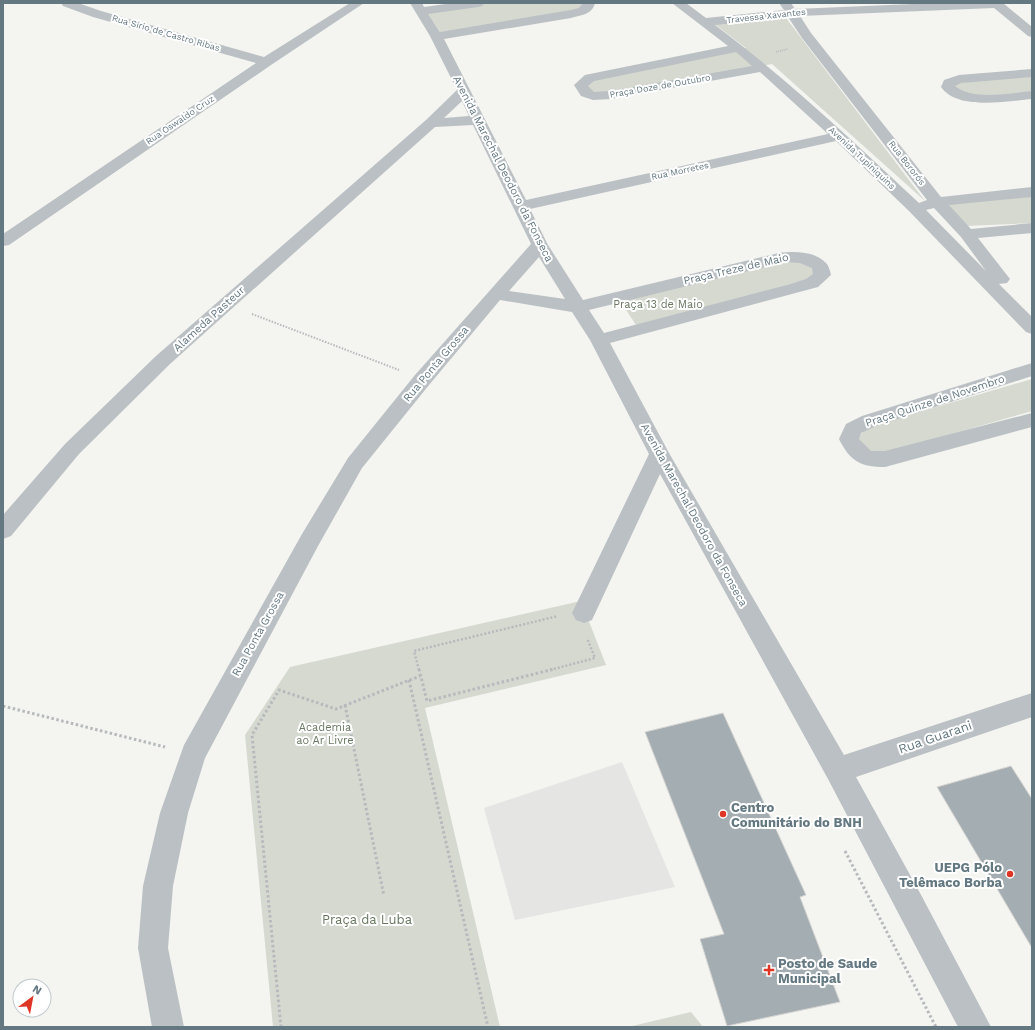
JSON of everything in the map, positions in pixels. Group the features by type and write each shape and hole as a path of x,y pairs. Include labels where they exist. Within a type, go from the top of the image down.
{"street":[{"name":"Rua Sírio de Castro Ribas","path":"67,3 97,14 266,62"},
{"name":"Rua Oswaldo Cruz","path":"3,241 266,62 358,3"},
{"path":"419,7 478,3"},
{"path":"436,36 571,14 588,8 589,3"},
{"name":"Avenida Tupiniquins","path":"678,3 738,48 839,136 915,208 1032,328"},
{"path":"996,4 1032,33"},
{"name":"Travessa Xavantes","path":"704,22 788,8 996,4"},
{"name":"Avenida Marechal Deodoro da Fonseca","path":"419,7 436,36 479,120 540,245 599,340 659,454 838,770 910,903 974,1027"},
{"name":"Rua Bororós","path":"788,8 937,202 967,234 1032,321"},
{"name":"Praça Doze de Outubro","path":"738,48 590,78 581,85 582,90 586,94 595,96 611,95 762,68"},
{"path":"1032,73 959,79 949,83 948,87 954,93 968,98 1032,95"},
{"name":"Alameda Pasteur","path":"3,530 72,449 163,360 431,123 464,91"},
{"path":"431,123 479,120"},
{"name":"Rua Morretes","path":"521,206 839,136"},
{"path":"915,208 937,202 1032,192"},
{"path":"967,234 1032,228"},
{"name":"Rua Ponta Grossa","path":"168,1027 153,948 158,886 174,813 193,754 302,553 355,463 422,380 540,245"},
{"name":"Praça Treze de Maio","path":"578,307 779,258 794,256 808,258 820,266 822,275 812,284 599,340"},
{"path":"496,294 578,307"},
{"name":"Praça Quinze de Novembro","path":"1032,369 869,421 853,429 849,439 858,453 864,457 873,460 885,459 1032,420"},
{"path":"584,622 659,454"},
{"name":"Rua Guarani","path":"838,770 1032,705"}],"path":[{"path":"226,303 422,380"},
{"path":"561,615 414,651 427,701 595,658 584,622"},
{"path":"281,1027 252,735 279,690 336,709 420,676"},
{"path":"409,680 488,1027"},
{"path":"345,705 384,896"},
{"path":"3,706 193,754"}],"shaded area":[{"path":"622,762 675,887 515,920 484,808"}],"green space":[{"path":"487,3 586,3 583,9 442,34 426,12"},
{"path":"783,14 925,201 772,64 598,95 586,88 588,81 593,79 746,48 712,22"},
{"path":"1032,74 1032,94 963,96 951,84"},
{"path":"1032,195 1032,223 965,226 945,202"},
{"name":"Praça 13 de Maio","path":"783,259 810,263 814,270 814,275 810,280 636,325 619,299"},
{"path":"1032,379 1032,411 886,453 875,453 861,448 859,443 859,436 867,429 875,425"},
{"name":"Praça da Luba","path":"581,601 606,665 425,708 500,1027 273,1027 245,735 290,667"},
{"path":"691,1012 703,1027 628,1027"}],"building":[{"path":"723,713 806,895 800,897 840,1002 727,1026 700,939 724,934 645,732"},
{"name":"UEPG Pólo Telêmaco Borba","path":"1011,766 1032,799 1032,948 937,787"}],"place":[{"name":"Centro Comunitário do BNH","path":"723,814"},
{"name":"UEPG Pólo Telêmaco Borba","path":"1010,874"},
{"name":"Posto de Saude Municipal","path":"769,970"}],"park label":[{"name":"Academia ao Ar Livre","path":"325,733"}]}
